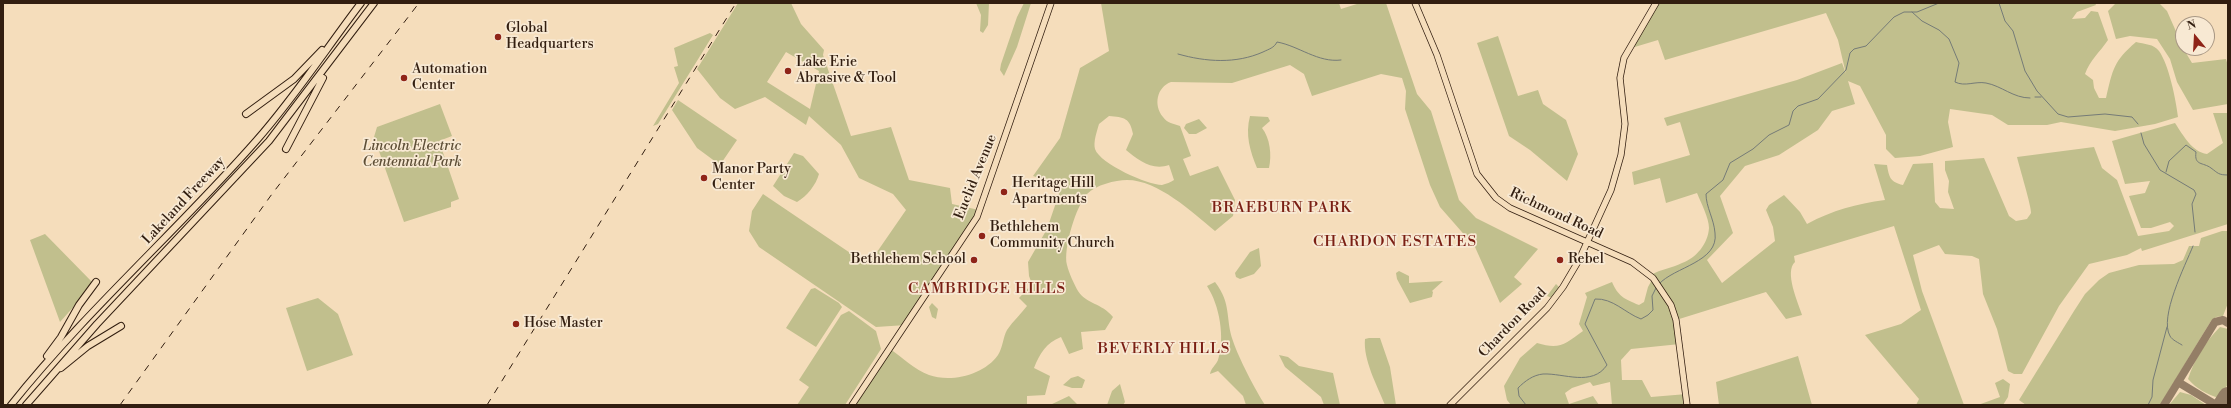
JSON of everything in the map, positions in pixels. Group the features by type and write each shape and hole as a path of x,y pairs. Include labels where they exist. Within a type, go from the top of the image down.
{"highway":[{"path":"246,114 294,79 326,48 361,3"},
{"name":"Lakeland Freeway","path":"26,404 97,324 268,141 374,3"},
{"name":"Lakeland Freeway","path":"11,405 40,368 170,234 256,141 301,86 326,48"},
{"path":"286,149 330,62"},
{"path":"40,368 79,305 96,282"},
{"path":"26,404 57,372 88,346 121,326"}],"main road":[{"name":"Euclid Avenue","path":"852,405 977,217 1051,3"},
{"name":"Richmond Road","path":"1415,3 1437,55 1473,163 1485,185 1496,198 1510,208 1640,266 1655,279 1662,288 1671,305 1676,320 1687,405"},
{"name":"Chardon Road","path":"1450,405 1552,302 1577,264 1611,190 1621,155 1625,124 1620,78 1622,64 1634,38 1656,3"}],"green space":[{"path":"738,3 791,3 801,24 824,50 823,55 851,136 891,127 909,180 950,188 952,204 979,210 906,325 876,327 759,247 749,231 752,211 763,194 868,265 906,210 893,194 859,178 841,145 809,116 806,125 765,97 735,109 720,98 697,69","holes":["786,52 819,71 810,109 767,82"]},
{"path":"976,3 989,3 988,25 983,33 980,31 981,15"},
{"path":"1024,3 1031,3 1017,47 1004,76 1000,70 1001,64 1017,17"},
{"path":"1101,3 1339,3 1341,9 1360,3 1386,3 1417,94 1431,111 1459,200 1476,218 1538,249 1514,277 1522,284 1500,303 1475,247 1440,207 1430,185 1405,109 1406,91 1402,78 1381,74 1312,96 1304,74 1290,65 1232,83 1171,82 1162,88 1158,97 1157,102 1160,112 1166,121 1180,126 1191,156 1183,159 1190,176 1218,166 1235,200 1233,216 1215,231 1174,198 1151,185 1139,181 1122,180 1111,182 1095,188 1087,194 1079,208 1071,228 1066,258 1073,282 1081,295 1085,299 1109,312 1113,317 1105,330 1081,332 1083,349 1069,354 1061,337 1047,345 1034,368 1050,376 1045,395 1027,396 1027,405 852,405 890,349 924,373 947,378 966,376 976,372 992,362 998,355 1007,330 1027,306 1019,298 1032,284 1029,276 1028,262 1047,229 1062,185 1033,176 1060,138 1080,68 1109,51","holes":["1109,116 1126,119 1132,129 1133,134 1126,150 1140,161 1151,166 1157,167 1169,165 1174,180 1162,185 1136,178 1115,167 1099,155 1095,149 1094,143 1099,124"]},
{"path":"1656,3 2095,3 2096,5 2077,12 2072,19 2085,18 2091,11 2098,12 2108,40 2092,60 2085,74 2093,80 2094,88 2099,98 2106,98 2110,80 2118,61 2136,42 2152,46 2159,51 2166,65 2174,92 2178,117 2155,124 2115,131 2061,122 2047,125 2008,125 1992,115 1950,109 1948,122 1953,147 1920,156 1895,158 1886,149 1886,135 1860,86 1848,81 1855,104 1832,111 1818,130 1779,155 1745,166 1720,196 1733,233 1707,260 1722,283 1775,241 1773,227 1766,210 1769,205 1784,195 1800,212 1807,224 1845,208 1885,200 1874,164 1887,165 1893,181 1903,185 1913,164 1933,163 1935,202 1940,208 1954,209 1948,192 1949,181 1945,170 1945,161 1984,158 2009,216 2016,221 2027,219 2031,213 2028,195 2017,157 2094,147 2102,168 2117,180 2138,236 2169,231 2174,226 2170,222 2151,228 2141,228 2129,196 2145,193 2150,181 2125,184 2112,141 2175,123 2192,146 2202,153 2207,154 2223,143 2213,113 2228,113 2228,224 2142,251 2141,248 2127,255 2089,264 2059,306 2022,374 2014,374 2008,371 1997,329 1983,294 1979,259 1972,256 1945,254 1939,245 1913,255 1922,291 1964,405 1916,405 1919,399 1865,335 1901,324 1921,310 1894,226 1794,256 1795,262 1792,267 1791,280 1802,315 1786,319 1766,292 1676,320 1680,344 1631,349 1621,360 1622,380 1642,380 1651,397 1687,394 1687,405 1612,405 1610,382 1593,386 1590,382 1572,388 1565,393 1569,404 1593,396 1599,405 1511,405 1507,400 1504,386 1520,358 1537,343 1557,346 1567,342 1583,331 1579,324 1587,297 1585,293 1612,282 1622,296 1639,305 1644,302 1648,287 1653,278 1651,275 1687,261 1692,258 1704,245 1708,234 1709,224 1697,193 1666,203 1660,178 1634,185 1632,172 1690,155 1680,122 1667,126 1664,118 1797,80 1842,63 1846,74 1838,40 1826,13 1665,60 1658,40 1628,49"},
{"path":"2116,3 2159,3 2167,11 2175,29 2175,56 2188,56 2192,63 2226,59 2228,66 2228,104 2193,110 2177,82 2170,59 2157,39 2130,36 2116,39 2108,11"},
{"path":"710,33 713,35 658,124 653,126 679,83 674,67 678,66 674,48"},
{"path":"1498,36 1518,96 1538,90 1543,104 1566,120 1578,154 1567,181 1530,150 1509,136 1477,43"},
{"path":"678,100 737,140 720,165 697,148 672,110"},
{"name":"Lincoln Electric Centennial Park","path":"440,104 452,136 439,141 459,199 451,202 451,207 404,222 374,137 377,127"},
{"path":"1250,116 1268,117 1270,121 1262,128 1265,132 1270,147 1269,168 1257,168 1254,162 1248,136"},
{"path":"1199,119 1207,128 1196,134 1189,134 1184,128 1186,124"},
{"path":"794,153 803,156 819,174 811,190 797,202 784,196 773,186"},
{"path":"2222,231 2228,231 2228,303 2223,316 2216,317 2211,321 2160,405 2026,405 2019,400 2085,294 2099,280 2109,273 2139,265 2174,264 2183,260 2189,246 2199,246 2201,238"},
{"path":"45,234 94,284 60,322 30,240"},
{"path":"1259,248 1261,266 1254,274 1240,279 1236,277 1235,273 1250,252"},
{"path":"1399,271 1409,276 1409,283 1443,281 1432,291 1432,297 1410,303 1397,279 1396,273"},
{"path":"1215,282 1224,297 1233,341 1248,374 1265,405 1246,405 1243,396 1218,371 1210,374 1218,360 1221,342 1218,312 1207,286"},
{"path":"1556,284 1560,288 1552,298 1547,296"},
{"path":"815,288 839,303 842,307 816,347 786,328 811,289"},
{"path":"318,298 338,314 353,355 307,371 286,308"},
{"path":"932,303 938,309 936,319 932,317 929,307"},
{"path":"849,311 876,331 881,349 845,405 797,405 809,387 799,380 841,315"},
{"path":"2220,327 2228,329 2228,384 2219,398 2202,391 2188,379 2201,351"},
{"path":"1380,338 1390,367 1396,405 1385,405 1368,364 1365,339"},
{"path":"1279,355 1288,357 1299,366 1333,373 1340,405 1324,405 1321,397 1285,367"},
{"path":"1798,356 1812,405 1719,405 1716,382"},
{"path":"1078,376 1085,380 1082,388 1072,388 1063,385 1071,378"},
{"path":"2003,379 2010,384 2008,397 2003,405 1978,405 2000,397 1995,383"},
{"path":"1120,384 1125,402 1123,405 1107,405 1112,391"},
{"path":"2180,392 2191,395 2206,405 2169,405"},
{"path":"1069,396 1078,405 1050,405"}],"waterway":[{"path":"1659,284 1666,278 1694,263 1710,251 1714,243 1715,233 1707,204 1706,194 1723,180 1730,163 1753,149 1769,135 1789,125 1793,111 1798,106 1818,99 1846,70 1850,53 1854,49 1866,46 1894,17 1904,12 1917,12 1939,3"},
{"path":"1999,3 2005,21 2013,31 2025,71 2037,91 2058,114 2068,117 2105,114 2132,117 2138,124"},
{"path":"1912,12 1922,21 1939,30 1949,39 1959,63 1955,82 1963,84 1986,83 2018,96 2030,98"},
{"path":"1178,54 1199,59 1232,60 1253,56 1273,47 1277,42 1316,57 1341,60"},
{"path":"2035,97 2041,97"},
{"path":"2141,133 2144,144 2160,170 2194,190 2196,194 2192,204 2195,232"},
{"path":"2166,172 2169,161 2186,145 2196,152 2196,160 2198,162 2208,166 2222,175 2228,175"},
{"path":"2182,345 2170,336 2168,317 2174,291 2193,246"},
{"path":"1526,405 1519,396 1518,388 1533,377 1543,374 1577,377 1594,376 1601,372 1607,365 1585,324 1595,299 1601,299 1613,303 1641,319 1653,310 1652,296 1656,288"},
{"path":"2148,405 2152,397 2153,380 2167,327"}],"taxiway":[{"path":"2164,405 2215,322 2223,320 2228,323"},
{"path":"2178,382 2216,405"}],"runway":[{"path":"2223,405 2228,397"}],"railway":[{"path":"120,405 272,194 419,3"},
{"path":"487,405 736,3"}],"place":[{"name":"Global Headquarters","path":"498,37"},
{"name":"Lake Erie Abrasive & Tool","path":"788,71"},
{"name":"Automation Center","path":"404,78"},
{"name":"Manor Party Center","path":"704,178"},
{"name":"Heritage Hill Apartments","path":"1004,192"},
{"name":"Bethlehem Community Church","path":"982,236"},
{"name":"Bethlehem School","path":"974,260"},
{"name":"Rebel","path":"1560,260"},
{"name":"Hose Master","path":"516,324"}],"district":[{"name":"BRAEBURN PARK","path":"1282,208"},
{"name":"CHARDON ESTATES","path":"1395,242"},
{"name":"CAMBRIDGE HILLS","path":"987,289"},
{"name":"BEVERLY HILLS","path":"1164,349"}]}
